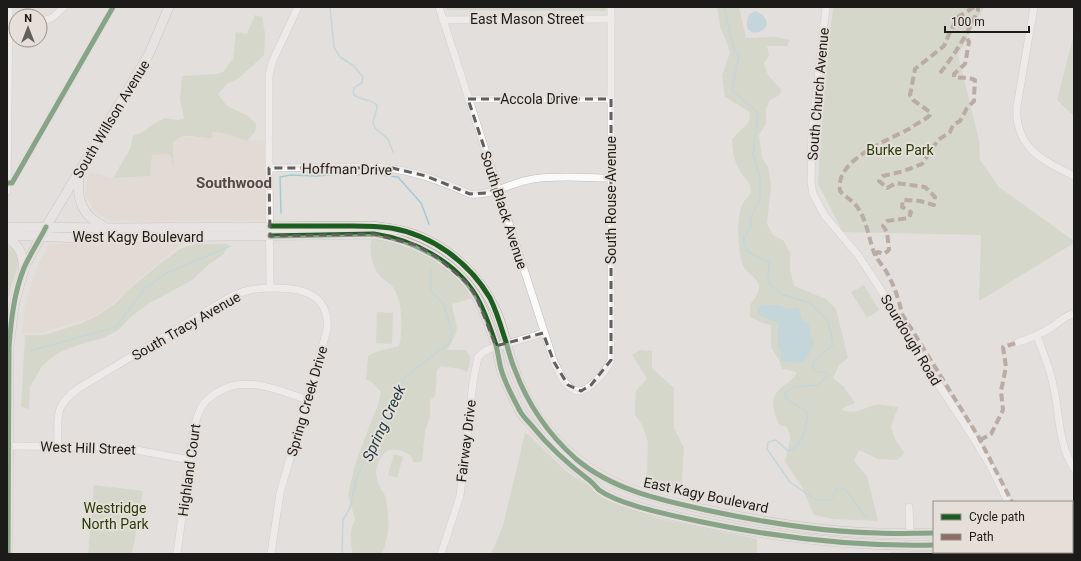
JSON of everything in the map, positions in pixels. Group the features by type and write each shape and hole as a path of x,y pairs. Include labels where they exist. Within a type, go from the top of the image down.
{"main road":[{"name":"South Willson Avenue","path":"8,554 9,347 14,306 24,270 46,227 149,54 169,7"},
{"path":"80,171 78,194 83,208 97,223 108,228"},
{"name":"East Kagy Boulevard","path":"270,231 372,226 393,228 428,240 440,247 460,262 472,274 490,299 507,344 514,368 533,409 562,445 578,460 594,472 615,484 657,499 780,524 877,533 933,533"},
{"name":"West Kagy Boulevard","path":"7,227 270,231"},
{"name":"West Kagy Boulevard","path":"7,237 41,236 90,238 270,231"},
{"name":"East Kagy Boulevard","path":"270,231 374,234 390,236 416,245 438,258 466,282 476,296 485,314 496,346 502,370 521,412 556,453 573,468 592,481 599,489 618,499 660,513 748,531 849,544 900,546 933,545"},
{"path":"7,237 16,244 22,254 24,270"}],"street":[{"path":"48,19 52,18 64,7"},
{"path":"270,288 269,75 273,60 298,7"},
{"name":"South Black Avenue","path":"439,7 543,333 554,362 568,385 574,390 580,391 591,385"},
{"name":"South Rouse Avenue","path":"591,385 604,372 611,360 611,7"},
{"name":"South Church Avenue","path":"811,182 812,133 826,7"},
{"path":"1034,7 1017,106 1016,117 1018,126 1020,134 1026,143 1038,156 1074,176"},
{"name":"East Mason Street","path":"443,20 611,19"},
{"path":"7,190 10,48"},
{"name":"Accola Drive","path":"468,99 611,99"},
{"name":"Hoffman Drive","path":"269,168 392,168 426,176 470,194 486,193 522,181 534,179 611,178"},
{"name":"Sourdough Road","path":"811,182 814,194 825,216 858,255 883,293 921,358 991,467 1008,501"},
{"name":"Spring Creek Drive","path":"270,288 292,288 310,293 320,303 327,316 328,323 326,336 308,400 280,493 271,554"},
{"name":"South Tracy Avenue","path":"58,446 58,417 60,406 71,394 227,299 249,290 270,288"},
{"path":"1016,343 1036,336 1054,326 1068,315 1074,314"},
{"name":"Fairway Drive","path":"441,554 460,496 475,368 478,357 485,351 496,346 543,333"},
{"path":"1036,336 1048,364 1054,386 1063,447 1074,469"},
{"name":"Highland Court","path":"177,554 193,434 198,413 204,403 223,389 238,384 255,384 276,389 308,400"},
{"name":"West Hill Street","path":"9,446 120,447 190,460"},
{"path":"909,507 910,533"}],"highlighted area":[{"path":"468,99 611,99 611,360 591,385 581,391 568,385 554,362 543,333 496,346 476,296 466,282 438,258 416,245 374,234 270,236 269,168 392,168 426,176 470,194 486,193 498,189"}],"shaded area":[{"path":"212,132 227,134 247,141 267,140 267,216 263,220 110,221 94,211 85,194 90,172 113,178 152,155 169,154 174,167 173,143 181,137 197,137 203,139"},
{"path":"182,243 139,279 109,307 93,317 45,332 22,333 25,306 30,286 39,263 49,244"}],"green space":[{"path":"446,7 606,7 606,11 447,10"},
{"path":"717,7 739,7 746,38 775,37 790,40 787,46 767,46 769,55 764,64 768,75 782,90 778,96 770,100 766,109 766,124 759,135 762,158 768,167 771,185 767,224 773,235 784,241 790,253 790,269 794,286 826,299 836,309 848,358 839,365 833,378 844,387 855,403 841,409 854,412 875,405 898,407 891,427 895,439 904,453 898,460 878,459 859,450 854,461 867,476 878,521 833,519 814,515 801,485 785,462 790,435 787,427 779,425 774,410 773,401 777,392 797,373 782,369 779,360 771,347 771,325 750,317 750,305 757,294 759,286 757,280 747,272 744,267 740,253 738,225 741,209 751,193 751,189 739,169 733,153 732,139 749,122 750,112 725,97 722,75 730,53 720,27"},
{"name":"Burke Park","path":"833,7 984,7 958,55 979,140 980,160 999,187 1074,241 1074,243 979,301 981,235 843,232 818,184 824,87"},
{"path":"255,15 262,17 265,34 264,55 238,79 228,83 218,94 227,106 248,116 256,124 255,132 247,141 227,134 213,132 211,138 184,136 173,143 174,170 169,154 152,155 150,176 113,178 130,149 133,136 143,132 165,118 178,120 184,118 180,99 182,76 217,74 223,72 233,59 236,32 247,34"},
{"path":"1074,34 1074,116 1057,100"},
{"path":"372,238 400,242 436,259 460,279 473,298 452,304 457,330 447,350 465,350 470,356 467,372 460,369 441,366 437,370 435,396 430,400 430,417 425,431 422,461 414,463 407,453 394,450 385,453 380,459 376,475 386,497 388,533 385,547 382,554 353,554 351,537 355,520 348,494 355,465 378,406 381,392 373,383 366,379 368,356 378,351 399,346 401,332 401,315 396,291 376,270 370,248"},
{"path":"195,244 228,244 224,254 208,265 192,280 148,304 132,316 117,331 103,338 81,344 58,353 42,366 30,387 29,409 21,407 25,335 45,335 82,323 97,316 116,303 127,291 162,262 180,249"},
{"path":"7,246 16,249 19,263 8,298 7,312"},
{"path":"864,285 879,310 867,318 851,292"},
{"path":"377,312 393,313 392,344 376,343"},
{"path":"640,350 652,351 652,368 674,388 674,428 684,448 681,495 650,484 646,475 648,443 643,426 635,415 635,408 636,391 647,378 632,355"},
{"path":"525,433 566,471 605,498 656,518 757,539 757,554 491,554 503,526"},
{"path":"394,454 403,457 397,478 388,475"},
{"name":"Westridge North Park","path":"94,485 143,491 132,554 88,554"},
{"path":"933,550 933,553 949,554 890,554 890,552"}],"water":[{"path":"756,11 764,17 767,22 766,27 762,30 752,32 748,29 747,23 749,14"},
{"path":"765,305 780,305 786,309 798,307 803,321 807,322 814,344 807,358 802,363 780,361 781,353 777,345 778,323 758,315 758,307"}],"waterway":[{"name":"Spring Creek","path":"330,7 334,47 340,57 354,66 363,77 362,83 354,88 354,95 377,105 373,122 375,128 388,139 393,152"},
{"path":"724,7 734,49 739,56 732,90 758,113 753,154 760,178 760,200 751,216 751,226 743,240 748,252 769,262 768,282 781,294 810,303 828,321 833,345 819,356 812,366 817,372 826,372 827,376 818,385 794,387 785,393 786,398 808,413 805,430 801,441 793,449 788,451 776,440 768,442 767,449 790,482 816,500 831,500 837,488 845,489 866,517"},
{"path":"281,213 280,177 291,175 316,176 371,174 398,177 421,203 429,224"},
{"path":"30,351 116,327 145,288 167,273 230,246"},
{"name":"Spring Creek","path":"342,554 343,520 350,508 356,480 376,433 405,377 449,343 452,331 443,303 431,291 431,269"}],"marked path":[{"path":"974,7 958,17 944,46 915,69 910,95 913,100 930,112 930,115 909,129 868,150 858,157 843,173 840,182 840,191 854,203 862,215 875,255 892,282 902,314 978,436 1011,501"},
{"path":"940,73 966,35 978,7"},
{"path":"875,255 878,252 884,254 889,250 887,232 883,226 887,221 909,218 911,212 902,207 903,200 920,201 934,205 935,197 925,187 896,183 887,188 879,181 883,176 904,171 922,164 938,140 950,132 953,125 960,121 967,108 974,101 975,80 970,78 954,77 954,74 965,64 969,42 966,36"},
{"path":"980,440 991,434 1003,410 1001,391 1006,367 1003,347 1016,343"}],"cycle path":[{"path":"7,183 12,183 113,7"},
{"path":"270,226 377,226 391,228 421,237 448,252 471,273 490,298 498,317 520,383 540,418 556,439 576,459 605,479 654,498 748,519 835,531 933,533"},
{"path":"8,554 9,347 11,327 15,297 21,277 26,263 46,227"},
{"path":"270,236 374,234 403,241 418,247 432,254 457,272 479,302 496,345 505,380 520,411 546,442 599,490 607,495 626,503 660,512 711,524 774,535 838,542 933,545"}],"district":[{"name":"Southwood","path":"234,183"}]}
